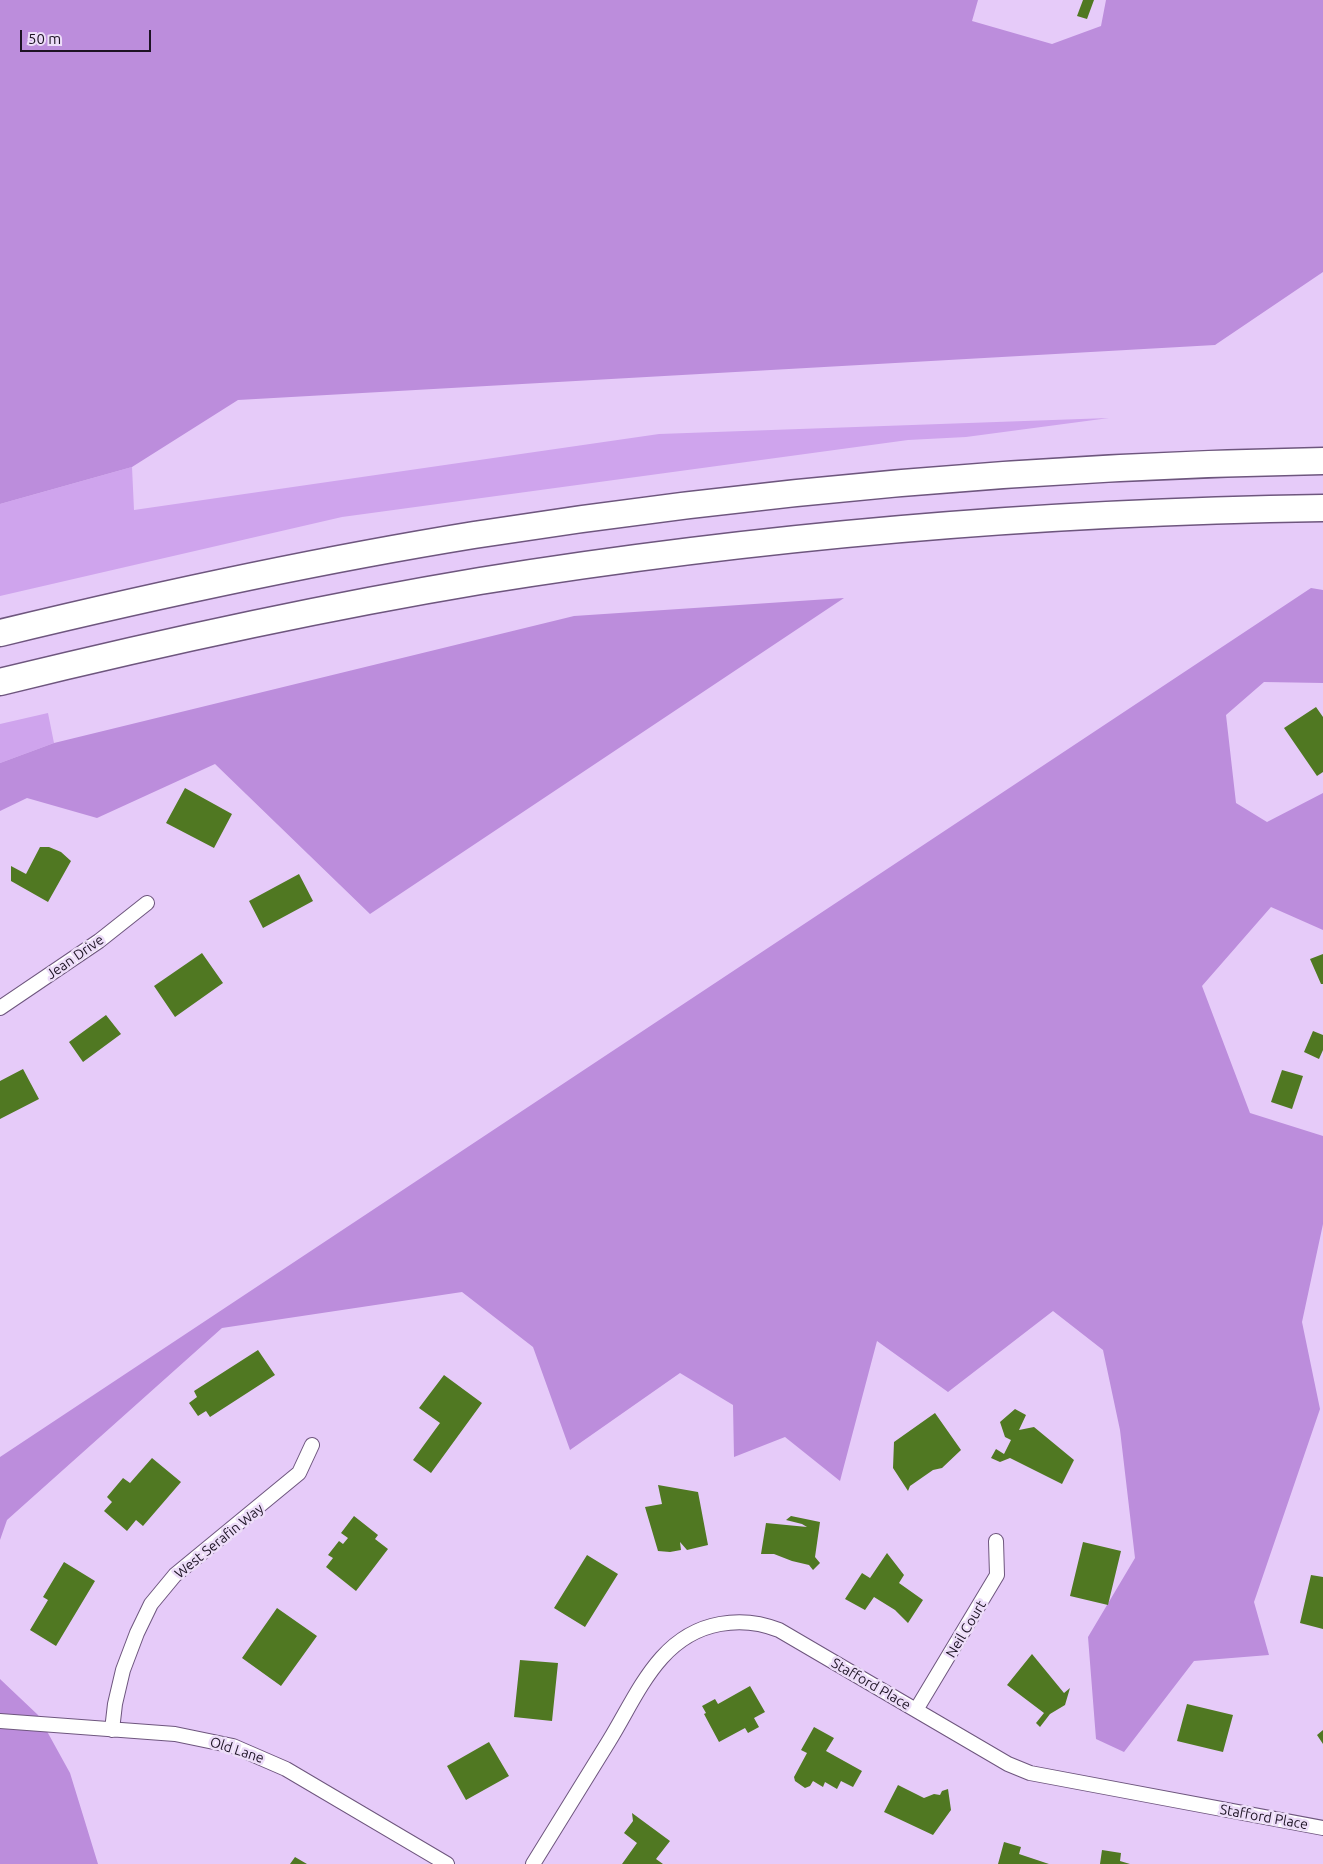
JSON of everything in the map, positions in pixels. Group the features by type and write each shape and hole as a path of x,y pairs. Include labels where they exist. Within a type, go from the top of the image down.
{"highway":[{"path":"0,633 191,590 354,557 498,532 672,507 771,495 975,477 1176,465 1323,461"},
{"path":"0,682 280,618 478,582 678,553 776,541 978,523 1178,512 1323,508"}],"street":[{"name":"Jean Drive","path":"0,1008 99,941 147,903"},
{"name":"West Serafin Way","path":"112,1730 115,1704 123,1670 137,1633 151,1604 175,1575 299,1473 312,1445"},
{"name":"Neil Court","path":"916,1710 997,1574 996,1541"},
{"name":"Stafford Place","path":"533,1864 653,1667 677,1641 698,1630 733,1621 768,1626 1008,1764 1030,1773 1323,1828"},
{"name":"Old Lane","path":"0,1721 175,1734 233,1746 253,1753 286,1769 428,1860 447,1864"}],"shaded area":[{"path":"0,0 978,0 972,21 1052,44 1101,26 1106,0 1323,0 1323,272 1215,345 238,400 132,467 0,504"},
{"path":"1109,418 966,437 908,440 342,517 0,596 0,504 132,467 134,510 659,434"},
{"path":"1311,588 1323,590 1323,683 1264,682 1226,715 1236,803 1267,822 1323,793 1323,930 1271,907 1202,986 1250,1113 1323,1136 1323,1224 1302,1322 1320,1409 1254,1602 1269,1655 1194,1661 1124,1752 1096,1739 1088,1637 1135,1558 1120,1430 1103,1350 1053,1311 948,1392 877,1341 840,1481 785,1437 734,1457 733,1405 680,1373 570,1450 533,1347 462,1292 222,1328 7,1520 0,1540 0,1457"},
{"path":"844,598 370,914 215,764 97,818 27,798 0,811 0,763 54,743 574,616"},
{"path":"48,713 54,743 0,763 0,724"},
{"path":"0,1679 38,1715 70,1773 98,1864 0,1864"}],"building":[{"path":"1083,0 1094,0 1087,19 1077,16"},
{"path":"1316,707 1323,717 1323,772 1317,776 1284,728"},
{"path":"185,788 232,814 214,848 166,823"},
{"path":"40,847 49,847 61,852 71,861 48,902 11,881 11,866 26,874"},
{"path":"299,874 313,901 263,928 249,901"},
{"path":"202,953 223,983 175,1017 154,986"},
{"path":"1323,954 1323,984 1321,984 1310,959"},
{"path":"106,1015 121,1034 83,1062 69,1042"},
{"path":"1313,1031 1323,1035 1323,1050 1319,1059 1304,1052"},
{"path":"23,1069 39,1099 0,1119 0,1081"},
{"path":"1282,1070 1303,1076 1292,1109 1271,1102"},
{"path":"258,1350 275,1375 210,1417 206,1411 198,1416 189,1403 197,1397 194,1391"},
{"path":"444,1375 482,1403 431,1473 413,1460 440,1423 419,1408"},
{"path":"1015,1409 1026,1415 1019,1430 1034,1427 1074,1460 1062,1484 1010,1458 1000,1462 991,1458 996,1449 1004,1454 1011,1440 1005,1437 1000,1422"},
{"path":"935,1413 961,1450 942,1468 933,1470 910,1486 908,1491 893,1468 894,1442"},
{"path":"152,1458 181,1482 143,1526 136,1520 127,1531 104,1511 112,1502 107,1497 123,1478 130,1483"},
{"path":"658,1485 698,1492 708,1545 687,1550 680,1542 681,1550 670,1552 658,1551 645,1507 662,1504"},
{"path":"354,1516 378,1535 375,1539 388,1549 356,1591 326,1567 333,1558 328,1555 339,1541 343,1544 348,1538 341,1533"},
{"path":"791,1516 820,1522 815,1557 820,1563 813,1570 809,1565 774,1554 761,1554 766,1523 807,1527 786,1520"},
{"path":"1083,1542 1121,1551 1108,1605 1070,1596"},
{"path":"887,1553 904,1575 899,1583 923,1600 908,1623 895,1610 874,1597 865,1610 845,1599 862,1573 870,1578"},
{"path":"587,1555 618,1574 585,1627 554,1608"},
{"path":"64,1562 95,1581 56,1646 30,1630 48,1600 43,1597"},
{"path":"1311,1575 1323,1577 1323,1629 1300,1623"},
{"path":"277,1608 317,1636 281,1686 242,1658"},
{"path":"1032,1654 1064,1693 1070,1688 1065,1705 1050,1714 1040,1727 1036,1723 1044,1713 1007,1685"},
{"path":"520,1660 558,1663 552,1721 514,1717"},
{"path":"750,1686 765,1712 754,1718 759,1727 748,1733 745,1728 719,1742 704,1714 706,1713 702,1706 715,1699 718,1704"},
{"path":"1187,1704 1233,1715 1223,1752 1177,1741"},
{"path":"814,1727 834,1738 826,1751 862,1771 853,1787 841,1781 837,1789 825,1782 823,1787 813,1781 810,1786 805,1788 795,1781 794,1777 807,1753 801,1750"},
{"path":"1323,1730 1323,1744 1317,1735"},
{"path":"489,1742 509,1776 466,1800 447,1766"},
{"path":"898,1785 924,1798 934,1794 940,1795 942,1791 948,1789 951,1810 933,1835 884,1812"},
{"path":"632,1813 670,1841 656,1859 663,1864 622,1864 637,1843 624,1833 633,1821"},
{"path":"1004,1842 1021,1847 1019,1854 1049,1864 998,1864"},
{"path":"1102,1850 1121,1853 1120,1861 1130,1864 1100,1864"},
{"path":"295,1857 307,1864 290,1864"}]}
